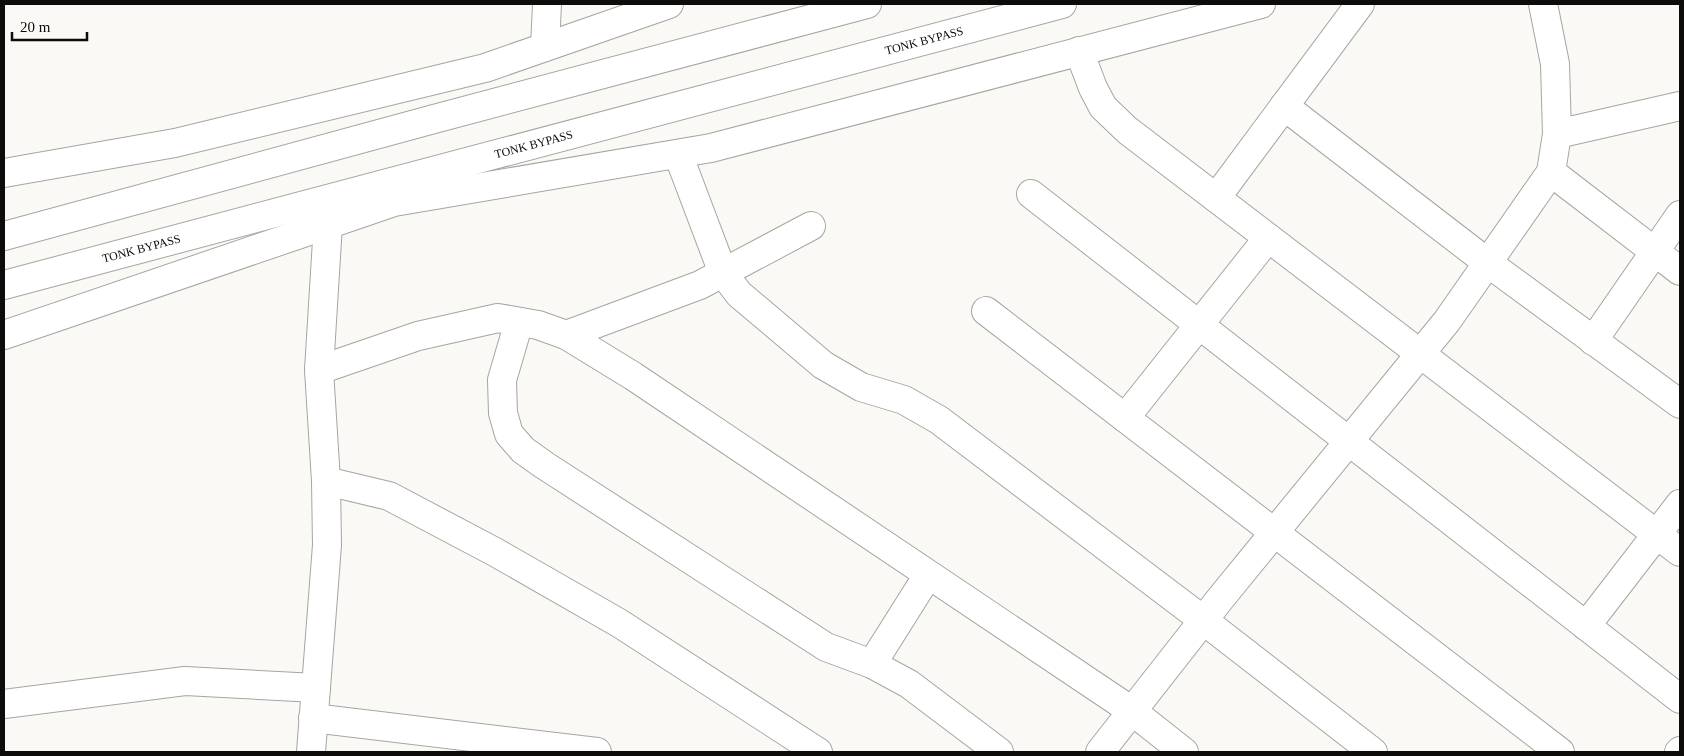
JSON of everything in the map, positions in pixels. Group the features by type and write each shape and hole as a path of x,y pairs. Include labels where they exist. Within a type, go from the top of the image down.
{"main road":[{"path":"545,47 547,4"},
{"path":"4,173 175,143 485,68 669,4"},
{"path":"14,233 868,4"},
{"name":"TONK BYPASS","path":"8,284 1062,4"},
{"path":"4,335 394,202 720,146 1261,4"},
{"path":"1216,198 1360,4"},
{"path":"1100,752 1203,620 1447,321 1551,172 1557,134 1555,64 1543,4"},
{"path":"1079,51 1093,88 1103,107 1127,130 1680,552"},
{"path":"1284,106 1488,263 1680,404"},
{"path":"1557,134 1680,106"},
{"path":"678,154 723,273 738,294 823,365 861,387 904,400 939,420 1203,620 1373,752"},
{"path":"1551,172 1680,271"},
{"path":"1031,194 1680,699"},
{"path":"1593,341 1680,215"},
{"path":"311,752 327,545 326,481 319,370 328,224"},
{"path":"566,335 700,285 811,226"},
{"path":"1125,418 1268,238"},
{"path":"986,312 1560,752"},
{"path":"319,370 418,336 498,318 538,325 566,335 633,376 1132,712 1184,752"},
{"path":"519,322 502,380 503,413 509,434 523,450 552,471 826,647 872,664 909,684 999,752"},
{"path":"326,481 389,496 495,552 619,623 818,752"},
{"path":"1586,626 1680,504"},
{"path":"872,664 928,575"},
{"path":"4,704 185,681 316,688"},
{"path":"314,718 597,752"}]}
